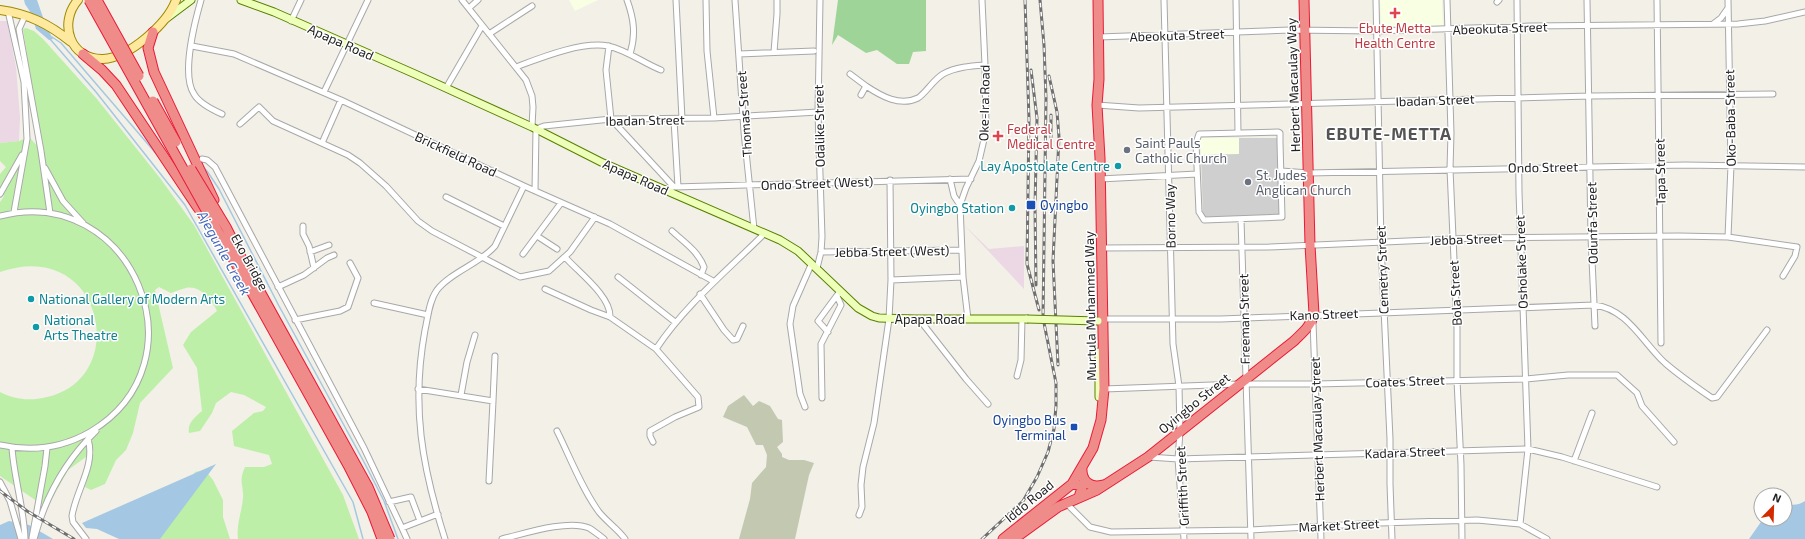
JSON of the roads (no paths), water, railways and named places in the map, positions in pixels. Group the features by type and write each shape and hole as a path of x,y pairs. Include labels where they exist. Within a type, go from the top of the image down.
{"highway":[{"name":"Eko Bridge","path":"89,0 348,465 372,512 382,539"},
{"name":"Eko Bridge","path":"97,0 194,175 226,227 245,265 368,487 390,539"},
{"name":"Murtula Muhammed Way","path":"1072,484 1093,448 1103,408 1104,389 1099,245 1100,158 1097,105 1098,0"},
{"name":"Herbert Macaulay Way","path":"1304,0 1313,317"},
{"path":"153,32 148,48 154,72 226,227"},
{"path":"83,54 102,70 116,85 196,205 225,244"},
{"name":"Oyingbo Street","path":"1078,497 1097,490 1148,457 1294,341 1302,333 1313,317"},
{"path":"1082,467 1083,477 1087,484 1094,486 1106,484"},
{"path":"1072,484 1082,488 1078,497"},
{"name":"Iddo Road","path":"1003,539 1072,484"},
{"name":"Iddo Road","path":"1014,539 1065,503 1078,497"}],"main road":[{"path":"78,0 71,8 67,25 68,34 83,54 104,59 125,51 153,32 167,18 176,0"},
{"path":"4,11 46,23 74,44"}],"street":[{"path":"167,18 191,0"},
{"path":"201,0 188,75 194,94 222,114"},
{"name":"Apapa Road","path":"241,0 262,7 446,88 534,128 603,163 766,233 793,247 814,267 838,294 858,308 879,318 1101,320"},
{"path":"291,21 301,0"},
{"path":"324,92 368,0"},
{"path":"462,0 516,67 530,89 533,107 535,191"},
{"path":"469,8 478,0"},
{"path":"627,0 634,28 634,40 630,54"},
{"path":"676,0 682,119"},
{"path":"706,0 707,51 714,118"},
{"name":"Thomas Street","path":"735,0 743,116 754,229"},
{"path":"774,52 777,0"},
{"name":"Odalike Street","path":"805,407 800,394 790,324 791,314 821,252 818,112 820,0"},
{"name":"Oke-Ira Road","path":"960,205 982,151 986,131 982,0"},
{"name":"Borno Way","path":"1164,0 1174,319 1173,344 1179,386 1180,432"},
{"path":"1236,0 1238,133"},
{"name":"Cemetry Street","path":"1376,0 1380,243 1390,452 1392,539"},
{"name":"Bola Street","path":"1447,0 1450,169 1457,328 1457,380 1462,539"},
{"name":"Osholake Street","path":"1517,0 1522,308 1528,449 1520,524"},
{"name":"Odunfa Street","path":"1587,0 1590,96 1591,237 1595,326"},
{"name":"Tapa Street","path":"1657,0 1661,343"},
{"name":"Oko-Baba Street","path":"1728,0 1731,165 1728,236"},
{"path":"489,34 532,6"},
{"path":"1712,24 1721,18 1728,7"},
{"path":"4,11 19,59 24,82 27,139 14,212"},
{"name":"Abeokuta Street","path":"1098,37 1305,31 1728,24 1765,22 1805,12"},
{"path":"29,17 19,29 41,151 50,213"},
{"path":"446,88 482,26"},
{"name":"Brickfield Road","path":"192,46 234,54 324,92 524,186 610,224 713,281"},
{"path":"516,67 576,49 592,46 609,46 630,54 638,60 661,70"},
{"path":"609,46 606,70 611,120 676,187"},
{"path":"739,54 814,51"},
{"path":"19,59 25,58"},
{"path":"850,74 886,99 908,100 918,98 936,79 945,73 955,69 985,65"},
{"path":"861,95 866,86"},
{"name":"Ibadan Street","path":"1097,105 1139,108 1307,102 1377,102 1729,93 1773,94"},
{"path":"322,143 341,100"},
{"path":"240,124 259,107 273,121 348,155 386,186 422,224 446,239 521,277 549,271 565,257 579,241 595,217"},
{"name":"Ibadan Street","path":"534,128 611,120 674,120 818,112"},
{"path":"674,120 676,187"},
{"path":"1280,133 1281,171 1282,217 1204,220 1199,212 1196,142 1199,134 1280,133"},
{"path":"0,194 18,165 26,147"},
{"path":"41,151 46,172 57,192 63,201 87,226"},
{"path":"1099,245 1097,170 1100,158"},
{"path":"202,159 208,160 215,167 364,448 407,539"},
{"name":"Ondo Street","path":"1281,171 1309,173 1379,170 1660,165 1805,167"},
{"path":"1100,179 1197,174"},
{"path":"950,179 954,196 960,205 963,277 968,319"},
{"name":"Ondo Street (West)","path":"663,189 676,187 749,186 820,182 971,179"},
{"path":"860,515 862,507 861,485 863,467 874,423 889,318 892,280 890,180"},
{"path":"445,539 424,461 418,405 420,363 428,315 432,298 437,290 495,246 524,186"},
{"path":"446,197 504,226"},
{"path":"523,254 562,203"},
{"path":"0,216 14,212 50,213 68,218 87,226 106,239 121,255 134,274 143,294 148,324 144,366 136,384 120,408 88,438 68,463 37,518"},
{"name":"Freeman Street","path":"1241,219 1243,383 1250,457 1251,539"},
{"path":"303,226 303,234 314,268"},
{"path":"672,231 693,249 699,257 704,267 701,275"},
{"path":"656,349 675,322 700,294 766,233"},
{"path":"537,236 557,249"},
{"name":"Jebba Street","path":"1099,245 1171,247 1242,246 1521,238 1728,236 1797,247 1795,256 1783,276"},
{"path":"310,252 329,245"},
{"name":"Jebba Street (West)","path":"821,252 962,250"},
{"path":"278,287 304,275 327,258 334,255"},
{"path":"565,257 599,292 610,310 610,316"},
{"path":"295,320 340,311 348,307 358,278 350,263"},
{"path":"618,277 675,322"},
{"path":"892,280 963,277"},
{"path":"545,289 591,310 610,316 656,349 698,397 700,405 650,430 650,436 653,442"},
{"path":"700,294 724,330 733,340 737,340 742,326"},
{"path":"828,332 818,322 838,294"},
{"path":"822,398 821,344 841,305 838,294"},
{"path":"374,303 428,315"},
{"name":"Kano Street","path":"1101,320 1313,317 1383,312 1594,305 1609,308 1621,316 1666,365 1712,398 1717,397 1767,330"},
{"name":"Herbert Macaulay Street","path":"1313,317 1321,539"},
{"path":"919,319 966,379 988,404"},
{"path":"1017,376 1021,360 1024,319"},
{"path":"1082,467 1091,445 1097,416 1100,391 1101,320"},
{"path":"461,395 467,362 475,335"},
{"path":"489,481 494,356"},
{"name":"Coates Street","path":"1104,389 1243,383 1316,384 1526,379 1568,375 1617,375 1637,393 1642,406 1674,442"},
{"path":"418,390 461,395 493,401"},
{"path":"1574,461 1592,414"},
{"path":"0,445 12,448 47,448 77,440 103,424"},
{"path":"557,431 568,456 595,505 606,521 625,539"},
{"name":"Griffith Street","path":"1180,432 1178,459 1184,539"},
{"path":"86,539 73,522 72,516 75,502 88,465 91,449 88,438"},
{"path":"12,448 13,463 23,514 25,539"},
{"path":"33,539 47,448"},
{"name":"Kadara Street","path":"1148,457 1178,459 1528,449 1574,461 1657,487"},
{"path":"0,482 14,514 21,539"},
{"path":"389,502 411,497 420,521"},
{"name":"Market Street","path":"1065,503 1090,527 1111,532 1250,530 1321,525 1462,520 1498,521 1520,524 1547,539"},
{"path":"402,528 438,514"},
{"path":"502,539 527,531 571,526 588,528 604,539"},
{"path":"1110,539 1111,532"}],"water":[{"path":"24,0 37,0 46,26 53,39 49,40 36,29 31,13"},
{"path":"216,464 160,539 119,539 97,529 86,528 82,523"},
{"path":"1805,501 1805,539 1749,539 1757,527 1793,527 1793,505"},
{"path":"9,521 29,525 53,539 0,539 0,525"}],"waterway":[{"path":"52,37 61,43 159,157"},
{"name":"Ajegunle Creek","path":"50,39 96,92 185,205 353,502 363,539"},
{"path":"203,167 219,189 279,306 364,462 384,501 398,539"}],"railway":[{"path":"1025,0 1029,119 1027,264 1039,310"},
{"path":"982,539 1023,501 1037,477 1048,452 1054,429 1056,383 1043,318 1046,98 1044,45 1040,0"},
{"path":"1031,70 1037,118 1035,206 1036,285"},
{"path":"1049,76 1057,112 1059,137 1053,261 1058,365"},
{"path":"1051,115 1051,147"},
{"path":"0,491 27,511 74,539"}],"place":[{"name":"Ebute Metta Health Centre","path":"1395,13"},
{"name":"Federal Medical Centre","path":"998,136"},
{"name":"Saint Pauls Catholic Church","path":"1127,150"},
{"name":"Lay Apostolate Centre","path":"1118,166"},
{"name":"St. Judes Anglican Church","path":"1248,182"},
{"name":"Oyingbo","path":"1031,205"},
{"name":"Oyingbo Station","path":"1012,208"},
{"name":"National Gallery of Modern Arts","path":"31,299"},
{"name":"National Arts Theatre","path":"36,327"},
{"name":"Oyingbo Bus Terminal","path":"1074,427"}],"district":[{"name":"EBUTE-METTA","path":"1389,134"}]}
